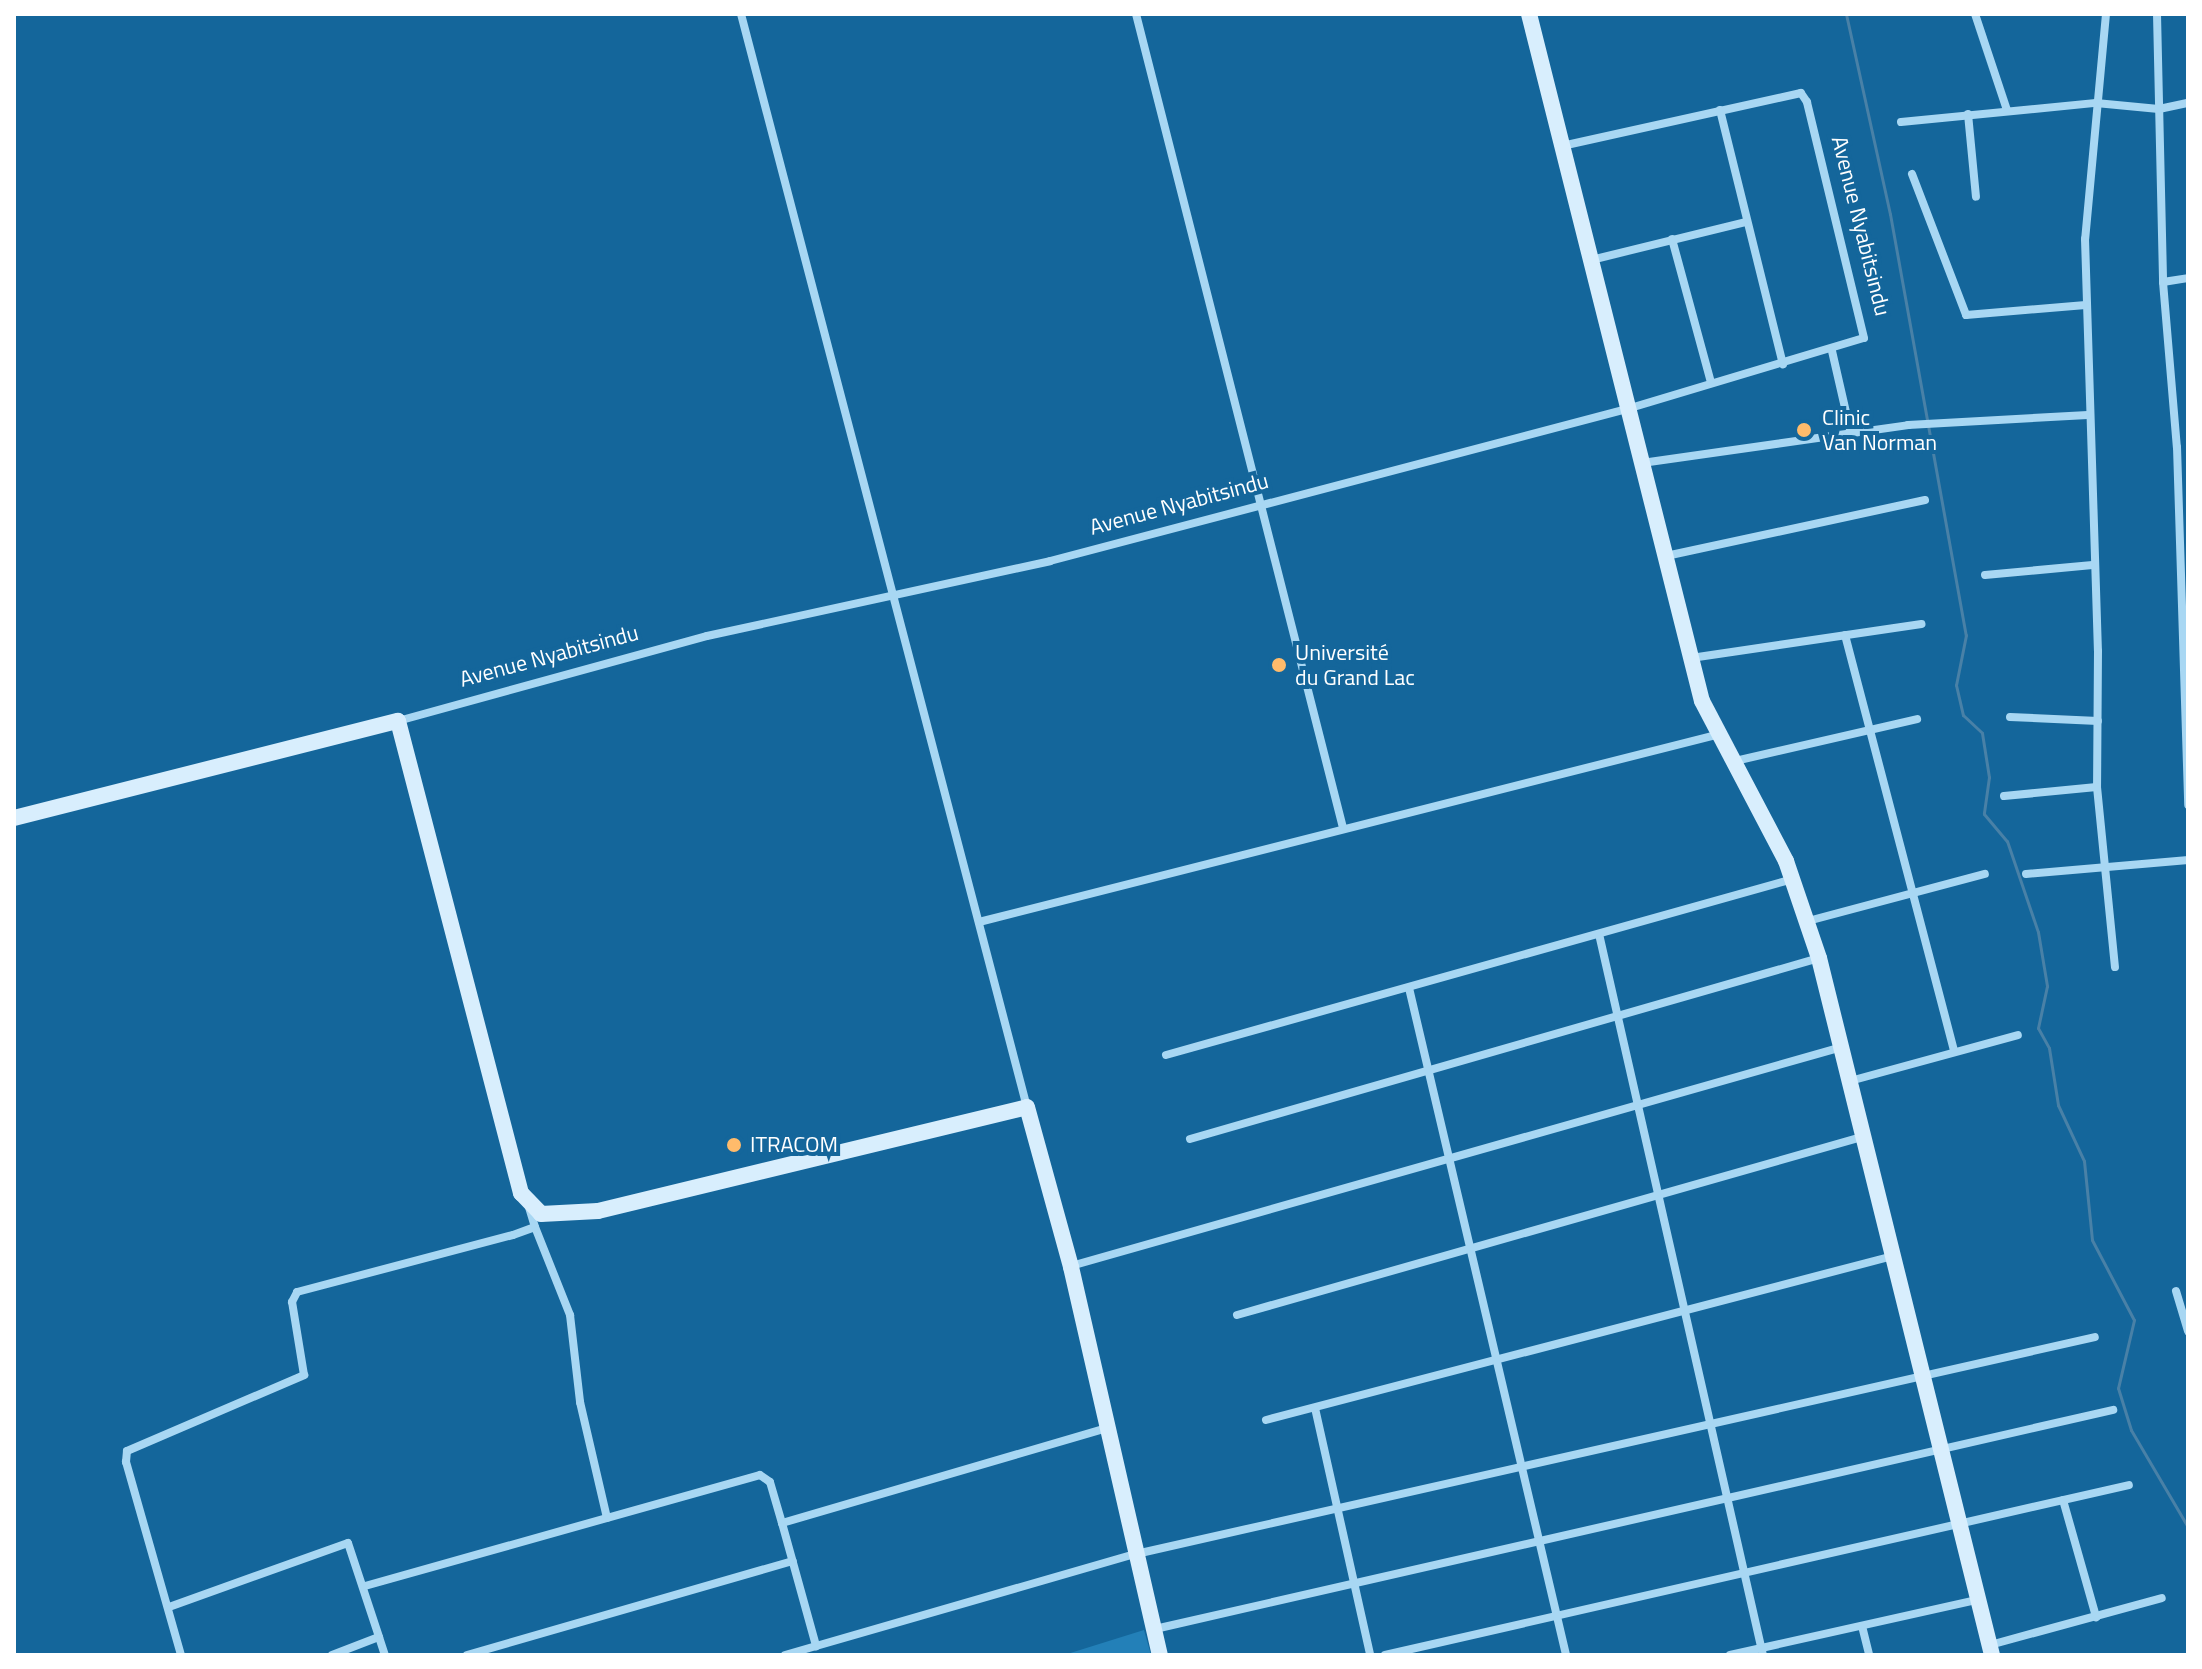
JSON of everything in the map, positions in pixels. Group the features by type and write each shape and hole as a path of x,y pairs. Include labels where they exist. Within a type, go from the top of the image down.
{"street":[{"path":"741,14 891,597 1071,1267 1160,1655"},
{"path":"1136,14 1343,828"},
{"path":"1529,14 1691,658 1716,735 1793,879 1819,958 1990,1650 2162,1598"},
{"path":"1975,14 2007,110"},
{"path":"2106,14 2085,239 2098,721 2097,787 2115,967"},
{"path":"2157,14 2163,282 2177,447 2188,805"},
{"name":"Avenue Nyabitsindu","path":"14,818 398,721 707,636 891,597 1259,506 1627,409 1859,343 1865,331 1805,97 1796,93 1561,146"},
{"path":"1901,122 2096,103 2159,109 2188,103"},
{"path":"1720,110 1783,364"},
{"path":"1968,114 1976,197"},
{"path":"1912,174 1966,315 2086,305"},
{"path":"1590,260 1746,222"},
{"path":"1672,239 1711,383"},
{"path":"2163,282 2188,278"},
{"path":"1832,351 1851,434"},
{"path":"1641,463 1908,425 2088,415"},
{"path":"1665,556 1925,500"},
{"path":"1985,575 2093,565"},
{"path":"1691,658 1922,624"},
{"path":"1845,635 1954,1051"},
{"path":"2010,717 2098,721"},
{"path":"1730,762 1917,719"},
{"path":"398,721 521,1193 570,1315 580,1402 607,1518"},
{"path":"979,922 1716,735"},
{"path":"2004,796 2097,787"},
{"path":"2026,874 2188,860"},
{"path":"1808,921 1985,874"},
{"path":"1166,1055 1793,879"},
{"path":"1599,934 1640,1105 1681,1313 1762,1651"},
{"path":"1190,1139 1430,1073 1819,958"},
{"path":"1409,988 1499,1359 1566,1655"},
{"path":"1850,1081 2018,1035"},
{"path":"1071,1267 1451,1156 1842,1047"},
{"path":"529,1207 553,1217 598,1211 1027,1107"},
{"path":"1237,1315 1862,1137"},
{"path":"181,1655 126,1462 130,1448 304,1375 292,1302 297,1292 535,1227"},
{"path":"1266,1420 1893,1256"},
{"path":"2176,1291 2188,1331"},
{"path":"785,1655 1136,1554 2095,1337"},
{"path":"1315,1408 1370,1655"},
{"path":"1155,1629 2113,1410"},
{"path":"782,1523 1107,1428"},
{"path":"365,1586 760,1475 770,1482 816,1646"},
{"path":"1385,1655 2129,1485"},
{"path":"2063,1500 2096,1617"},
{"path":"169,1607 343,1543 352,1546 385,1655"},
{"path":"467,1655 793,1561"},
{"path":"1730,1655 1762,1651 1977,1600"},
{"path":"1862,1626 1869,1655"},
{"path":"332,1655 379,1637"}],"shaded area":[{"path":"1144,1630 1151,1655 1064,1655"}],"waterway":[{"path":"1846,14 1890,214 1966,635 1956,685 1963,715 1982,733 1989,777 1984,814 2007,841 2038,932 2047,986 2038,1028 2049,1048 2058,1105 2084,1161 2092,1240 2134,1320 2118,1388 2131,1430 2188,1527"}],"place":[{"name":"Clinic Van Norman","path":"1804,430"},
{"name":"Université du Grand Lac","path":"1279,665"},
{"name":"ITRACOM","path":"734,1145"}]}
